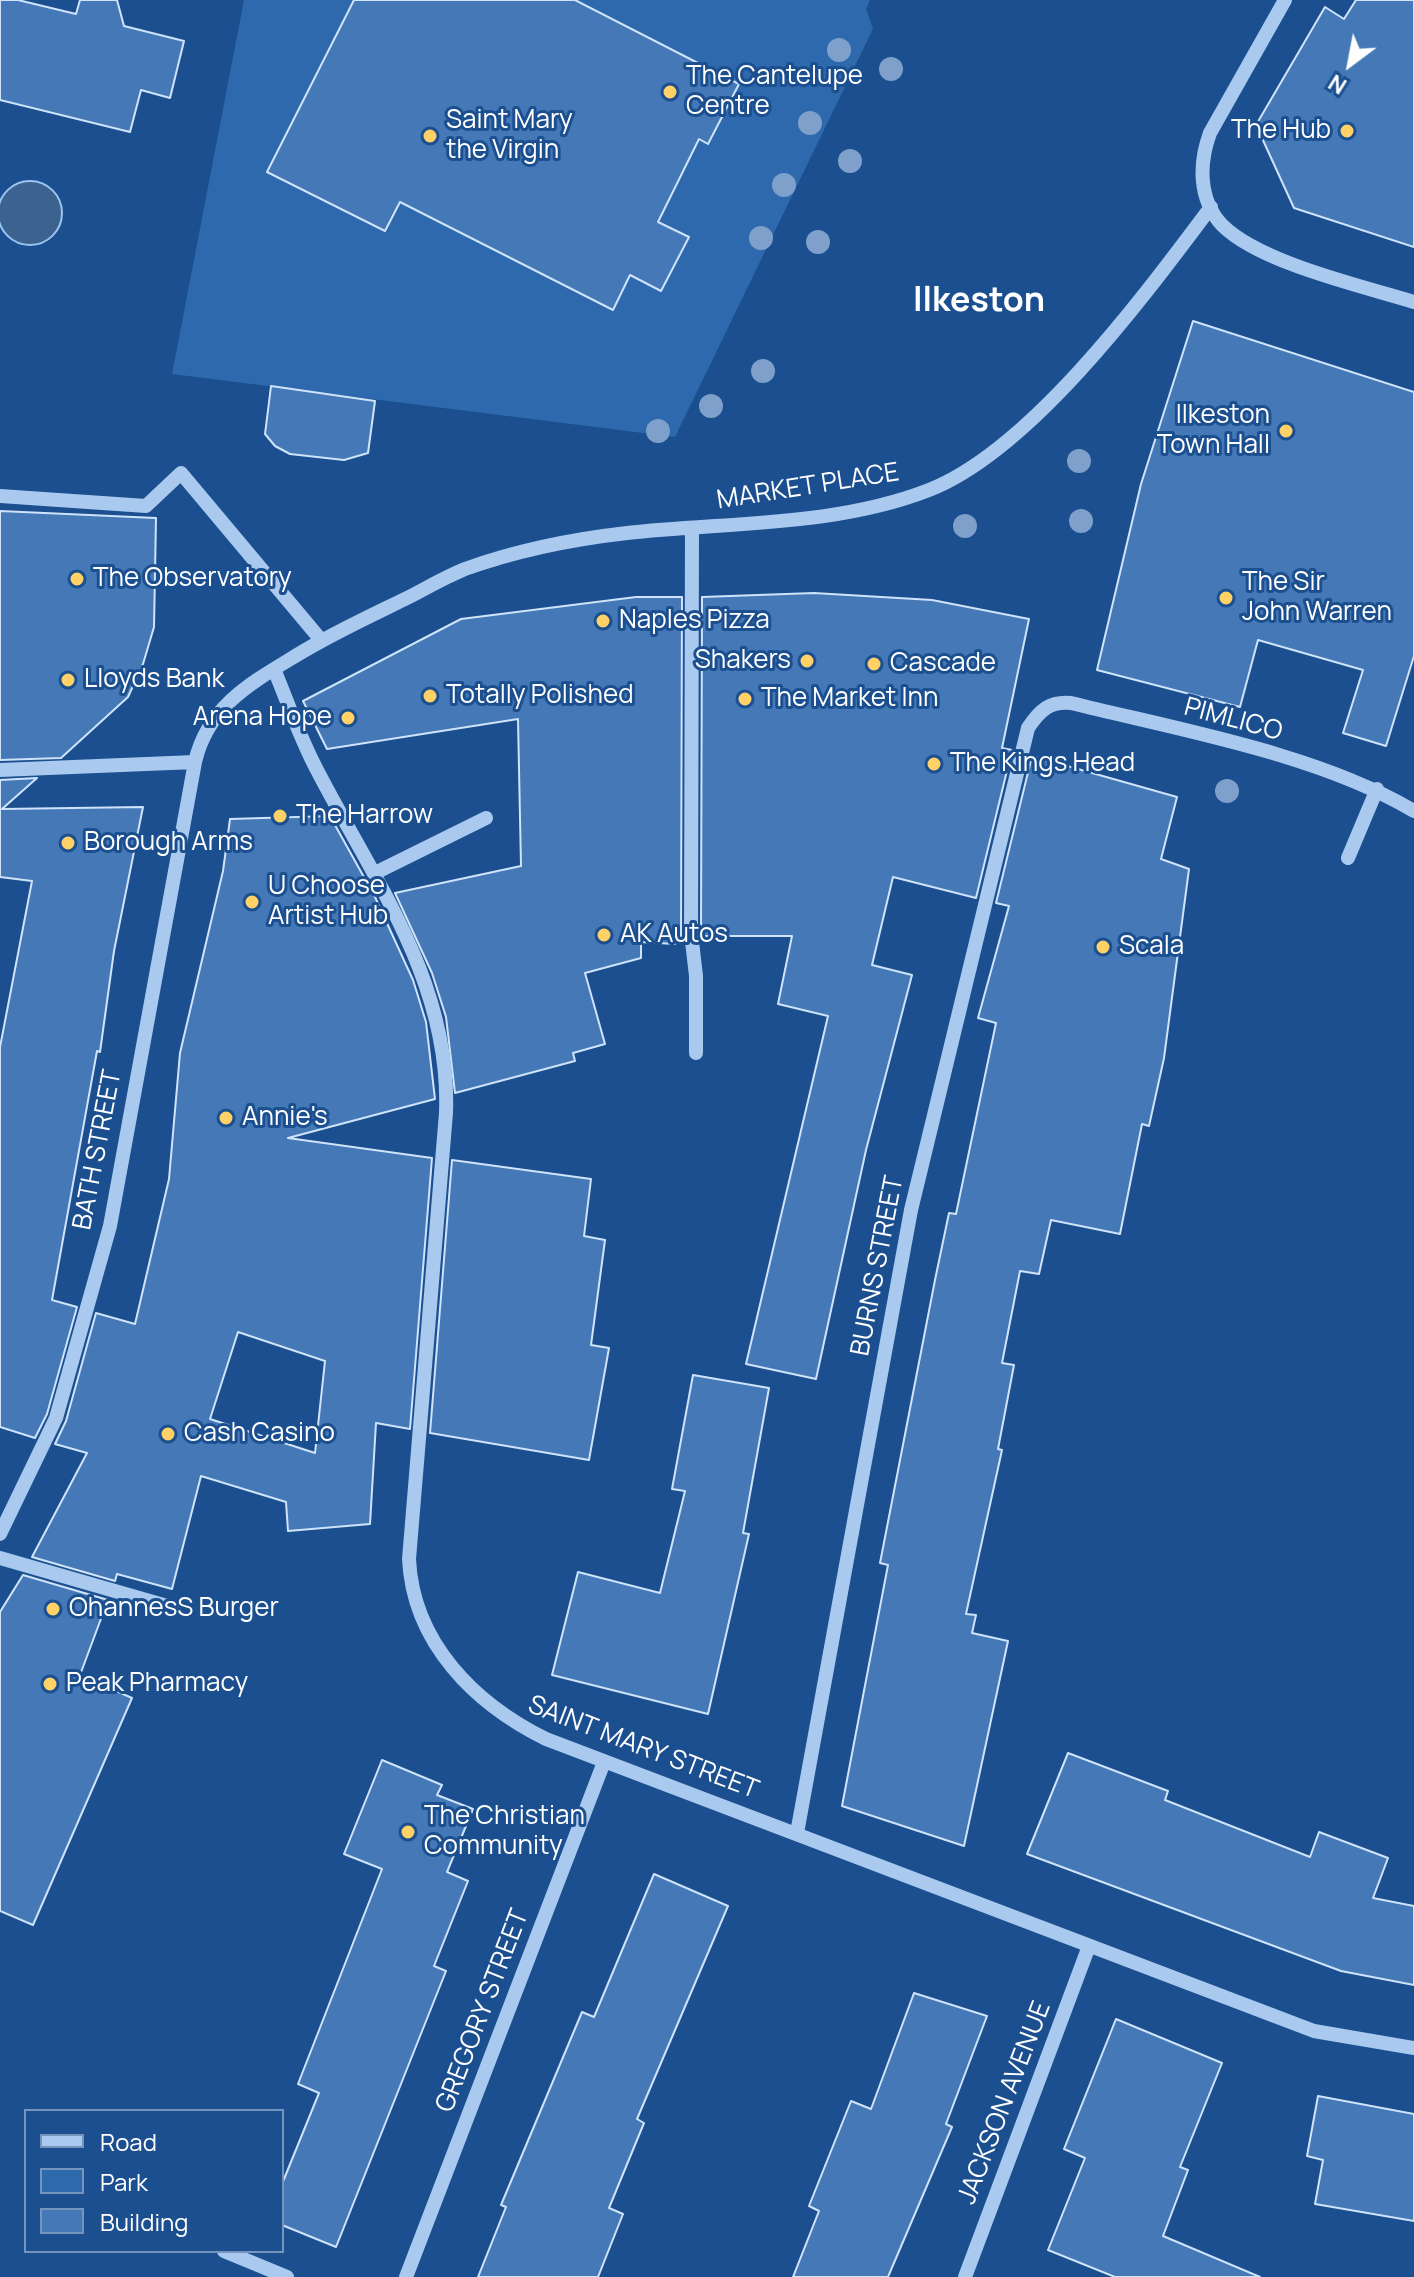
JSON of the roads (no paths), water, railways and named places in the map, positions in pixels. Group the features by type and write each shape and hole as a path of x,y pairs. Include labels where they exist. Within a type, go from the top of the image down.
{"street":[{"path":"1285,0 1205,145 1201,181 1211,207 1221,224 1241,239 1275,256 1414,302"},
{"name":"MARKET PLACE","path":"195,762 201,739 227,703 274,669 321,640 465,569 624,533 871,507 929,490 977,465 1067,385 1211,207"},
{"path":"0,496 146,506 181,473 321,640"},
{"path":"692,528 691,933 696,976 696,1053"},
{"name":"SAINT MARY STREET","path":"274,669 316,768 375,873 418,960 442,1041 446,1113 410,1534 411,1587 433,1640 479,1696 510,1721 604,1762 1314,2031 1414,2048"},
{"name":"PIMLICO","path":"1036,716 1055,702 1071,703 1285,758 1377,789 1414,811"},
{"name":"BURNS STREET","path":"797,1833 911,1210 1024,741 1036,716"},
{"path":"0,770 195,762"},
{"name":"BATH STREET","path":"0,1534 56,1418 110,1226 195,762"},
{"path":"1348,858 1377,789"},
{"path":"375,873 486,818"},
{"path":"0,1558 174,1608"},
{"name":"GREGORY STREET","path":"406,2277 604,1762"},
{"name":"JACKSON AVENUE","path":"965,2277 1089,1946"},
{"path":"229,2253 287,2277"}],"place":[{"name":"The Cantelupe Centre","path":"670,92"},
{"name":"The Hub","path":"1347,131"},
{"name":"Saint Mary the Virgin","path":"430,136"},
{"name":"Ilkeston Town Hall","path":"1286,431"},
{"name":"The Observatory","path":"77,579"},
{"name":"The Sir John Warren","path":"1226,598"},
{"name":"Naples Pizza","path":"603,621"},
{"name":"Shakers","path":"807,661"},
{"name":"Cascade","path":"874,664"},
{"name":"Lloyds Bank","path":"68,680"},
{"name":"Totally Polished","path":"430,696"},
{"name":"The Market Inn","path":"745,699"},
{"name":"Arena Hope","path":"348,718"},
{"name":"The Kings Head","path":"934,764"},
{"name":"The Harrow","path":"280,816"},
{"name":"Borough Arms","path":"68,843"},
{"name":"U Choose Artist Hub","path":"252,902"},
{"name":"AK Autos","path":"604,935"},
{"name":"Scala","path":"1103,947"},
{"name":"Annie's","path":"226,1118"},
{"name":"Cash Casino","path":"168,1434"},
{"name":"OhannesS Burger","path":"53,1609"},
{"name":"Peak Pharmacy","path":"50,1684"},
{"name":"The Christian Community","path":"408,1832"}],"district":[{"name":"Ilkeston","path":"979,301"}]}
